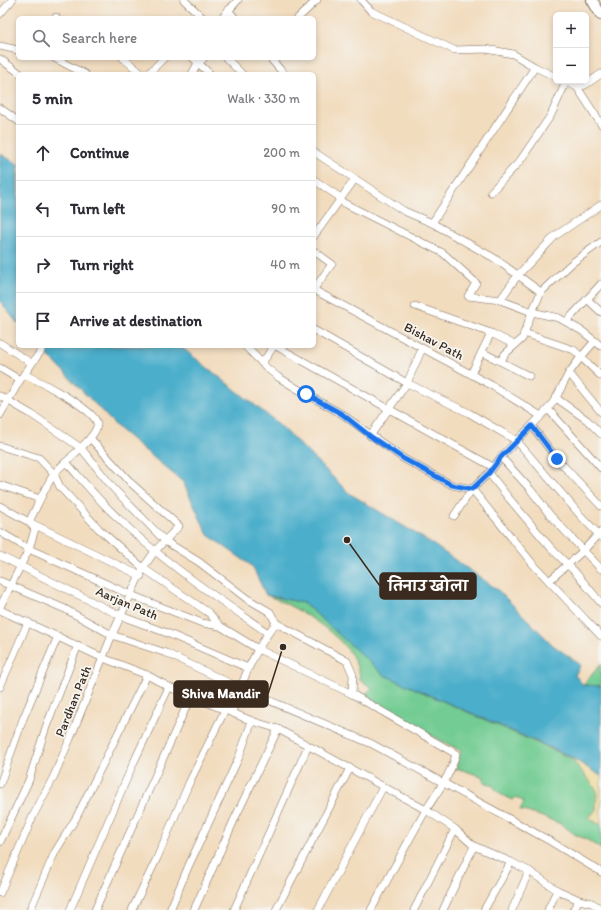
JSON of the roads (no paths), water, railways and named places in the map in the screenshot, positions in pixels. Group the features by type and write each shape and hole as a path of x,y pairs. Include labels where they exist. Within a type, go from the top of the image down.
{"main road":[{"path":"592,0 601,15"}],"street":[{"path":"0,14 12,0"},
{"path":"184,0 192,3 202,16"},
{"path":"224,16 238,0"},
{"path":"300,16 316,0"},
{"path":"361,0 371,11 454,50 486,49 513,54 553,76"},
{"path":"228,10 233,16"},
{"path":"0,46 16,50"},
{"path":"0,59 18,72"},
{"path":"58,60 81,72"},
{"path":"125,60 140,72"},
{"path":"150,72 162,60"},
{"path":"228,60 240,72"},
{"path":"272,60 282,72"},
{"path":"193,72 201,61 209,72"},
{"path":"432,223 535,67"},
{"path":"577,87 586,86 601,74"},
{"path":"491,192 520,161 551,115 564,84"},
{"path":"571,84 577,87 601,124"},
{"path":"0,108 16,120"},
{"path":"316,153 404,211 432,223 494,258 541,292"},
{"path":"316,233 355,179"},
{"path":"316,182 340,200 442,254 476,283 468,296 500,300 532,312 567,321 595,340 601,346"},
{"path":"500,300 518,275 555,236 601,204"},
{"path":"501,361 505,354 522,339 541,292 572,263 601,242"},
{"path":"316,252 332,264 316,286"},
{"path":"567,321 601,284"},
{"name":"Bishav Path","path":"316,290 422,349 471,374 541,416"},
{"path":"587,299 601,312"},
{"path":"415,306 491,333 515,345"},
{"path":"316,331 407,383 469,413 517,441 600,534 550,581"},
{"path":"471,374 491,333"},
{"path":"524,333 574,350 601,376"},
{"path":"454,516 472,489 548,409 556,398 569,373 595,340"},
{"path":"0,342 31,363"},
{"path":"248,348 278,377 342,414 370,436 404,459 452,485 472,489 532,563 601,636"},
{"path":"262,363 273,348"},
{"path":"279,348 491,470 520,512 601,603"},
{"path":"370,436 407,383 422,349"},
{"path":"0,415 22,377 41,351"},
{"path":"482,352 529,376"},
{"path":"0,368 66,396 93,417 97,423 96,430 90,438 54,474 40,499 30,522"},
{"path":"569,373 601,412"},
{"path":"0,396 31,414 81,448 114,489 165,541 199,562 246,598 270,612 276,623 347,661 353,675 352,694"},
{"path":"556,398 587,420 601,434"},
{"path":"548,409 601,468"},
{"path":"532,426 557,459 601,506"},
{"name":"Pardhan Path","path":"0,893 33,816 53,778 112,635 141,576 143,568 155,551 179,526 132,484 90,438"},
{"path":"0,446 39,458 54,474 60,486 99,529 143,568 209,612 220,626 258,650 352,694 456,754 455,760 444,782 426,810 371,910"},
{"path":"501,457 530,489 550,515 601,569"},
{"path":"66,462 117,518 155,551 222,602 268,632"},
{"path":"0,485 40,499"},
{"path":"0,506 141,576"},
{"path":"30,522 35,529 29,548 0,608 103,658 147,675 170,687 224,710 278,730 426,810 455,829 474,846 529,871 557,890 579,900 592,903 601,909"},
{"path":"0,532 29,548 131,595 202,623 220,626"},
{"name":"Aarjan Path","path":"0,556 121,616 167,633 248,668"},
{"path":"0,581 65,609 112,635 166,653 240,688 372,744 550,841 601,872"},
{"path":"0,687 28,622"},
{"path":"232,712 248,668 268,632 276,623"},
{"path":"0,784 6,763 25,713 58,636"},
{"path":"0,842 29,780 46,727 78,646"},
{"path":"30,910 55,852 76,818 147,675"},
{"path":"70,910 133,764 170,687"},
{"path":"95,910 191,696"},
{"path":"132,910 157,858 190,781 224,710"},
{"path":"170,910 239,757 252,721"},
{"path":"194,910 235,818 278,730"},
{"path":"234,910 308,746"},
{"path":"276,910 350,768"},
{"path":"318,910 383,786"},
{"path":"414,910 455,829"},
{"path":"443,910 474,846"},
{"path":"484,910 511,862"},
{"path":"512,910 529,871"},
{"path":"548,910 557,890"},
{"path":"573,910 579,900"}],"water":[{"path":"0,154 16,163 16,321 0,301"},
{"path":"41,348 183,348 280,425 349,493 428,541 498,590 553,645 581,665 575,675 583,685 601,686 601,776 569,756 384,675 304,603 266,595 252,566 208,535 183,482 118,428"}],"place":[{"name":"तिनाउ खोला","path":"347,540"},
{"name":"Shiva Mandir","path":"283,647"}]}
